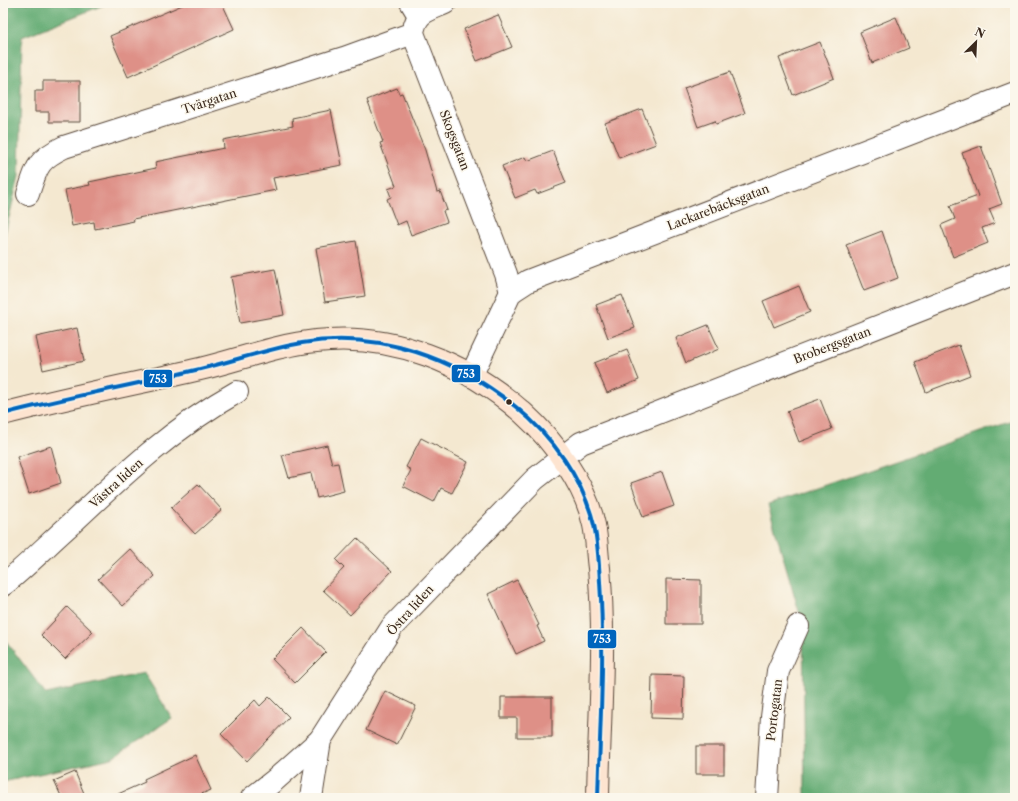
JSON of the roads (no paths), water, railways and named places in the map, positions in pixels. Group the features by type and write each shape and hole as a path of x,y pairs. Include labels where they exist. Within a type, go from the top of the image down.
{"street":[{"path":"413,18 445,3"},
{"name":"Tvärgatan","path":"28,194 38,164 49,154 64,147 344,58 413,18"},
{"name":"Skogsgatan","path":"413,18 506,274 511,292"},
{"name":"Lackarebäcksgatan","path":"511,292 528,281 1015,93"},
{"name":"Brobergsgatan","path":"562,456 581,443 1015,274"},
{"path":"471,376 511,292"},
{"path":"3,414 81,394 200,369 265,351 314,341 341,339 364,340 401,346 448,363 471,376 509,401 535,424 562,456 586,499 594,524 601,594 598,798"},
{"name":"Västra liden","path":"3,585 176,430 209,407 237,392"},
{"name":"Östra liden","path":"311,798 320,740 392,628 535,479 562,456"},
{"name":"Portogatan","path":"767,798 772,717 778,671 798,626"},
{"path":"252,798 275,780 320,740"}]}
